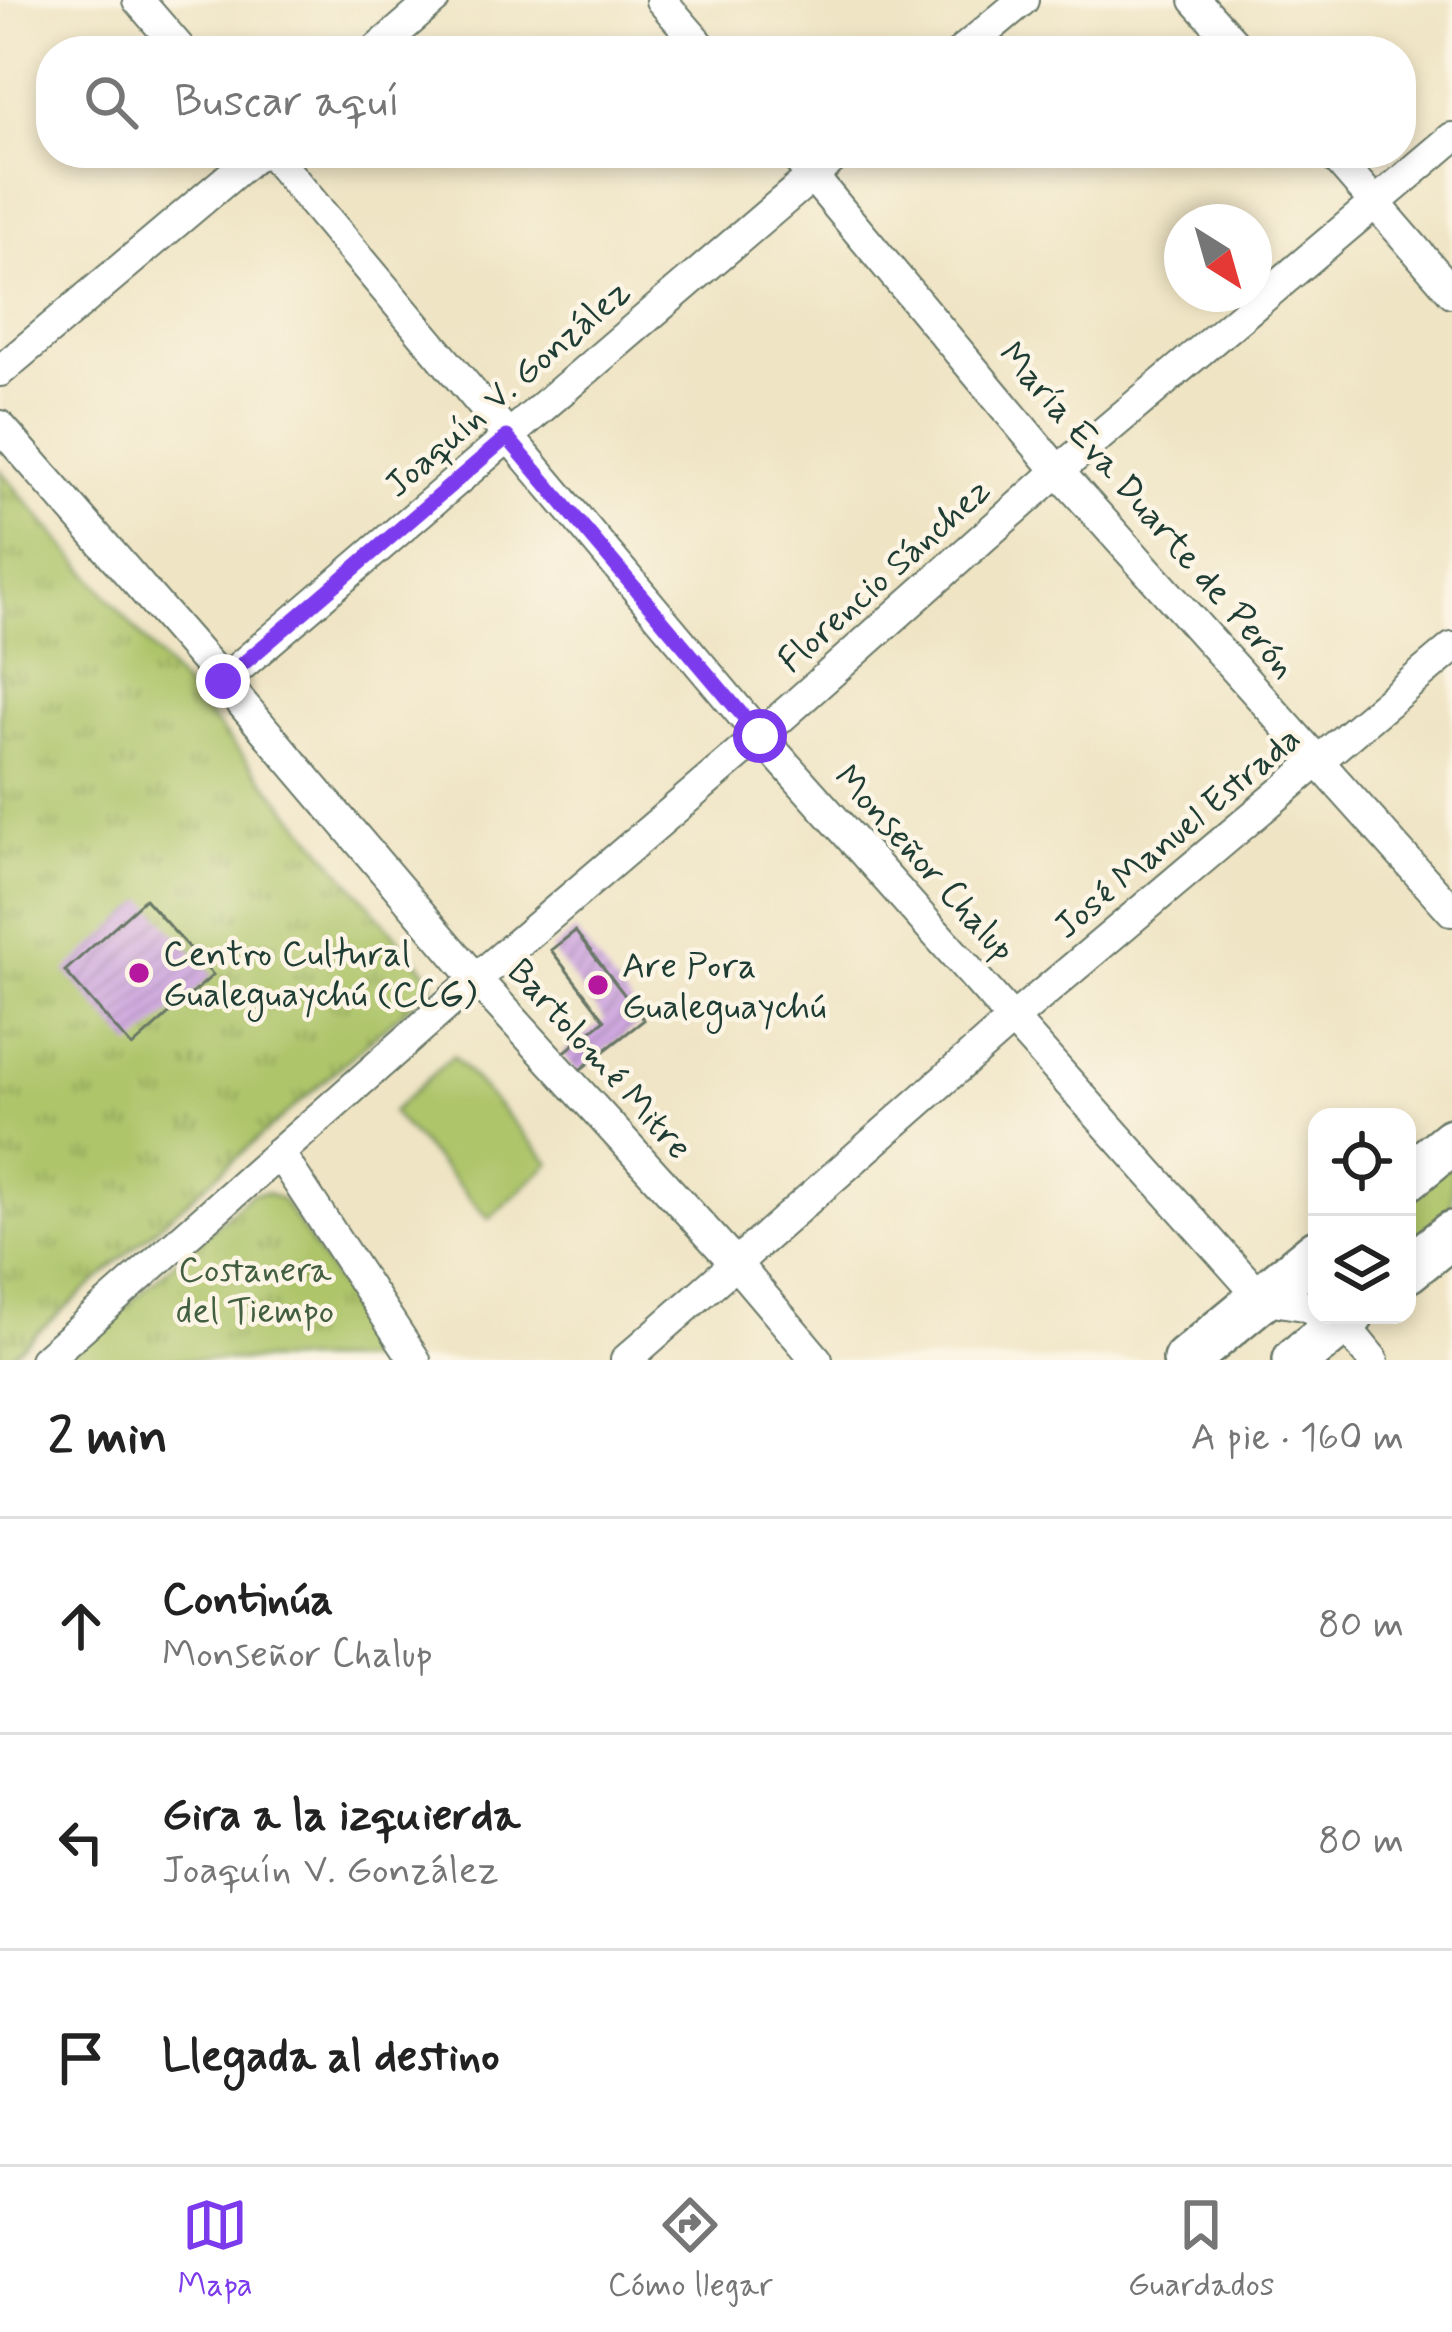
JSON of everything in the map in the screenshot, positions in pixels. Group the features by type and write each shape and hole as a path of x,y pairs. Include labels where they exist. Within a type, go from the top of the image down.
{"main road":[{"path":"1416,1171 1452,1141"},
{"path":"1416,1263 1452,1234"},
{"path":"1186,1360 1308,1259"},
{"path":"1295,1360 1327,1324"}],"street":[{"path":"138,0 169,36"},
{"path":"392,36 434,0"},
{"path":"661,0 692,36"},
{"path":"980,36 1023,0"},
{"path":"1196,0 1228,36"},
{"name":"Florencio Sánchez","path":"45,1360 1058,471 1452,137"},
{"path":"0,371 240,168"},
{"name":"Monseñor Chalup","path":"283,168 760,736 1261,1298"},
{"name":"Joaquín V. González","path":"223,681 507,437 799,168"},
{"name":"María Eva Duarte de Perón","path":"806,168 1058,471 1452,911"},
{"path":"1346,168 1452,292"},
{"name":"Bartolomé Mitre","path":"0,426 476,979 736,1264 817,1360"},
{"name":"José Manuel Estrada","path":"626,1360 1014,1018 1452,648"},
{"path":"279,1153 415,1360"},
{"path":"1261,1298 1308,1306"},
{"path":"1341,1324 1373,1360"}],"green space":[{"name":"Costanera del Tiempo","path":"0,470 429,975 432,986 6,1360 0,1360"},
{"path":"453,1056 550,1163 489,1219 392,1112"},
{"path":"1452,1149 1452,1213 1416,1242 1416,1216 1416,1179"},
{"name":"Costanera del Tiempo","path":"267,1193 283,1201 388,1360 66,1360 251,1194"}],"building":[{"name":"Centro Cultural Gualeguaychú (CCG)","path":"145,899 213,975 132,1047 65,971"},
{"name":"Are Pora Gualeguaychú","path":"575,931 644,1020 577,1072 563,1053 605,1020 551,950"}],"place":[{"name":"Centro Cultural Gualeguaychú (CCG)","path":"139,973"},
{"name":"Are Pora Gualeguaychú","path":"598,985"}],"route":[{"path":"223,681 507,437 760,736"}]}
